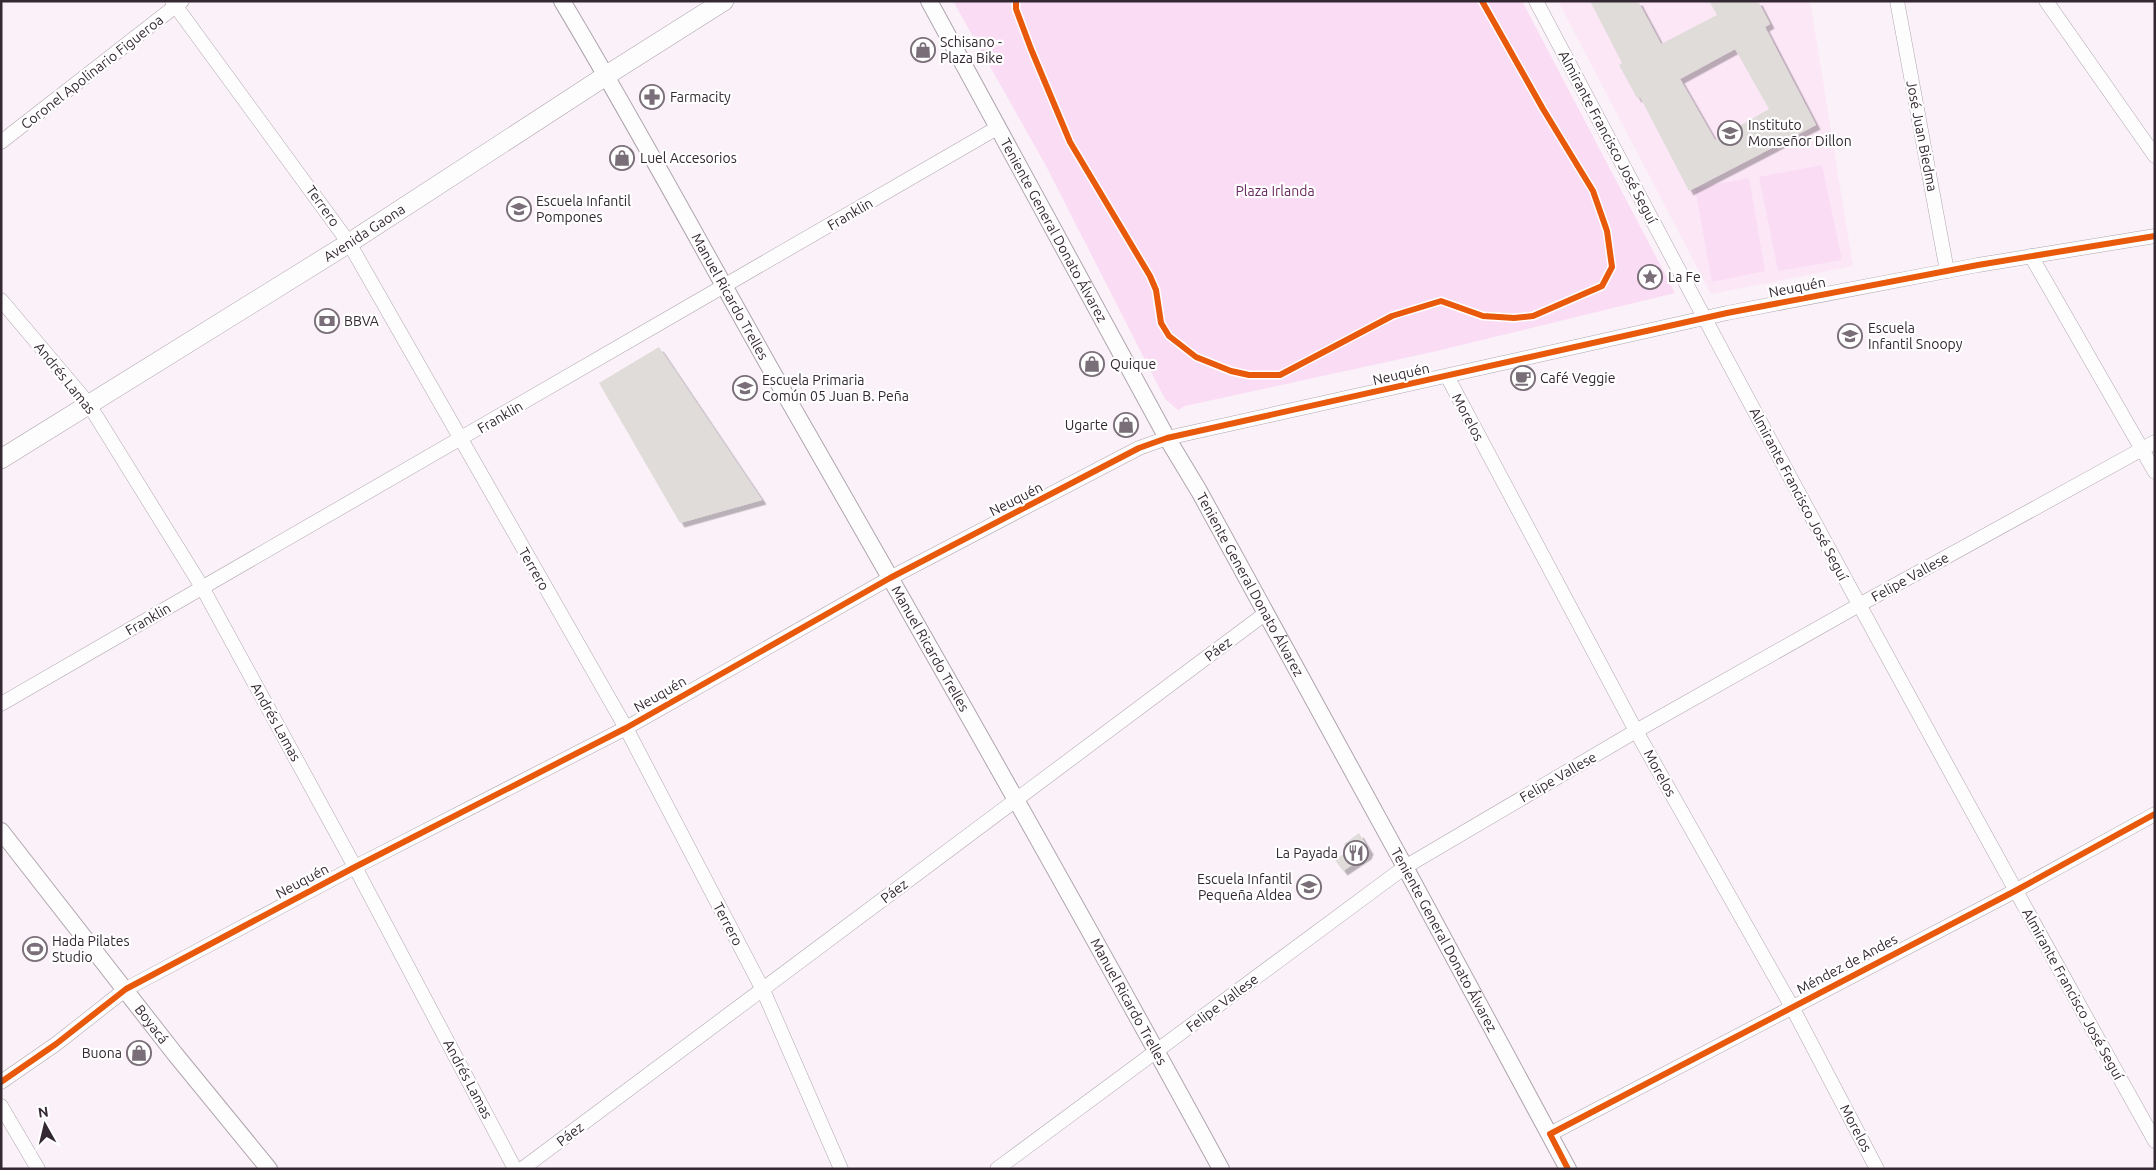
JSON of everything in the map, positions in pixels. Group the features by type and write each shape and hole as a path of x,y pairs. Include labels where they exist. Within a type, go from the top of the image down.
{"main road":[{"name":"Avenida Gaona","path":"1,459 88,403 349,243 724,1"}],"street":[{"name":"Manuel Ricardo Trelles","path":"562,1 607,75 724,287 1017,800 1221,1169"},
{"name":"Teniente General Donato Álvarez","path":"929,1 1167,438 1405,866 1568,1169"},
{"name":"Almirante Francisco José Seguí","path":"1536,1 1859,605 2015,891 2155,1141"},
{"name":"José Juan Biedma","path":"1897,1 1947,271"},
{"path":"2046,1 2155,156"},
{"name":"Coronel Apolinario Figueroa","path":"1,142 177,3"},
{"name":"Terrero","path":"177,3 349,243 626,728 763,990 841,1169"},
{"name":"Franklin","path":"1,704 997,128"},
{"name":"Neuquén","path":"1,1082 56,1044 126,989 355,867 626,728 890,578 1139,448 1167,438 1704,318 1947,271 2155,236"},
{"path":"2031,256 2155,472"},
{"name":"Andrés Lamas","path":"1,300 88,403 202,587 355,867 515,1169"},
{"name":"Morelos","path":"1447,376 1636,731 1792,1007 1877,1169"},
{"name":"Felipe Vallese","path":"996,1169 1405,866 1636,731 1859,605 2155,442"},
{"name":"Páez","path":"522,1169 1266,613"},
{"name":"Méndez de Andes","path":"1550,1134 2015,891 2155,814"},
{"name":"Boyacá","path":"1,831 175,1054 269,1169"},
{"path":"1,1106 38,1169"}],"shaded area":[{"name":"Instituto Monseñor Dillon","path":"1558,1 1810,1 1853,266 1711,294"}],"green space":[{"name":"Plaza Irlanda","path":"953,1 1522,1 1675,293 1437,351 1185,406 1178,410 1165,399 1046,166"},
{"path":"1822,165 1842,260 1778,271 1759,177"},
{"path":"1749,178 1765,271 1712,282 1695,188"}],"building":[{"path":"1590,1 1638,1 1661,44 1717,15 1709,1 1758,1 1770,24 1765,27 1816,125 1689,191 1640,97 1637,98 1619,65 1622,63","holes":["1735,49 1769,109 1715,140 1680,79"]},
{"path":"659,347 762,500 680,523 599,383"},
{"name":"La Payada","path":"1359,833 1369,850 1367,855 1343,871 1335,860 1348,851 1344,844"}],"cycle path":[{"path":"1016,1 1016,9 1031,49 1070,142 1150,276 1156,290 1161,323 1169,336 1196,357 1231,371 1249,375 1280,375 1392,316 1441,301 1483,316 1514,318 1533,316 1602,286 1612,267 1607,231 1593,191 1543,109 1482,1"},
{"path":"1,1082 56,1044 126,989 355,867 626,728 890,578 1139,448 1167,438 1727,313 1978,265 2155,236"},
{"path":"1568,1169 1550,1134 2015,891 2155,814"}],"place":[{"name":"Schisano - Plaza Bike","path":"923,50"},
{"name":"Farmacity","path":"652,97"},
{"name":"Instituto Monseñor Dillon","path":"1730,133"},
{"name":"Luel Accesorios","path":"622,158"},
{"name":"Escuela Infantil Pompones","path":"519,209"},
{"name":"La Fe","path":"1650,277"},
{"name":"BBVA","path":"327,321"},
{"name":"Escuela Infantil Snoopy","path":"1850,336"},
{"name":"Quique","path":"1092,364"},
{"name":"Café Veggie","path":"1523,378"},
{"name":"Escuela Primaria Común 05 Juan B. Peña","path":"745,388"},
{"name":"Ugarte","path":"1126,425"},
{"name":"La Payada","path":"1356,853"},
{"name":"Escuela Infantil Pequeña Aldea","path":"1309,887"},
{"name":"Hada Pilates Studio","path":"35,949"},
{"name":"Buona","path":"139,1053"}]}
